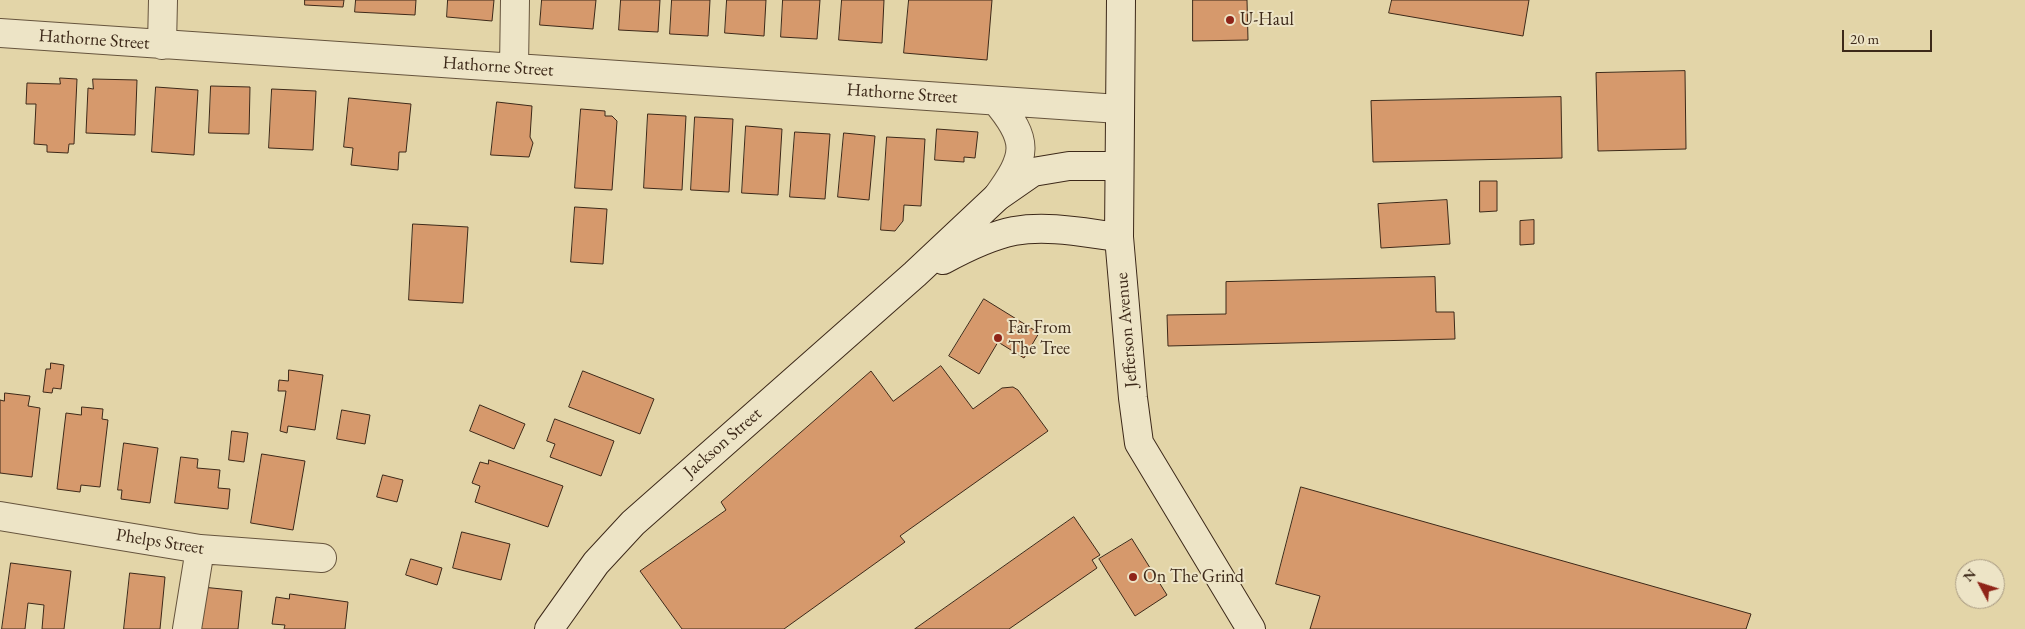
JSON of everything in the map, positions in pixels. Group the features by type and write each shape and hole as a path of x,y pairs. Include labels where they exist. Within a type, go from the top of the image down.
{"street":[{"path":"162,44 163,0"},
{"path":"514,68 515,0"},
{"name":"Jefferson Avenue","path":"1121,0 1118,166 1119,237 1133,398 1139,443 1251,629"},
{"name":"Hathorne Street","path":"0,33 1119,109"},
{"path":"996,101 1013,120 1020,139 1020,158 1014,174 997,197"},
{"name":"Jackson Street","path":"550,629 596,563 633,523 914,274 997,197 1033,172 1069,166 1118,166"},
{"name":"Jackson Street","path":"914,274 975,243 1014,231 1054,229 1119,237"},
{"name":"Phelps Street","path":"0,516 200,549 322,558"},
{"path":"186,629 200,549"}],"building":[{"path":"305,0 344,0 343,7 305,5"},
{"path":"356,0 416,0 415,15 355,12"},
{"path":"448,0 494,0 492,21 447,17"},
{"path":"542,0 596,0 593,29 540,25"},
{"path":"621,0 660,0 658,32 619,30"},
{"path":"672,0 710,0 708,36 670,34"},
{"path":"727,0 766,0 764,36 725,33"},
{"path":"783,0 820,0 817,39 781,37"},
{"path":"842,0 884,0 882,43 839,40"},
{"path":"909,0 992,0 987,60 904,53"},
{"path":"1193,0 1247,0 1248,40 1193,41"},
{"path":"1392,0 1529,0 1523,36 1389,13"},
{"path":"1685,71 1686,149 1598,151 1596,73"},
{"path":"60,78 77,79 74,144 69,144 68,153 47,152 47,145 34,144 36,104 26,104 27,83 60,84"},
{"path":"93,79 137,80 135,135 86,133 88,88 93,89"},
{"path":"211,86 250,87 249,134 209,133"},
{"path":"156,87 198,90 194,155 152,152"},
{"path":"272,89 316,91 313,150 269,148"},
{"path":"1561,97 1562,158 1373,162 1371,101"},
{"path":"349,98 411,104 406,152 399,152 398,170 351,165 353,148 344,147"},
{"path":"497,102 532,106 530,137 533,143 529,157 491,155"},
{"path":"581,109 605,111 605,116 612,116 617,121 612,190 575,188"},
{"path":"648,114 686,116 682,190 644,188"},
{"path":"695,117 733,119 729,192 691,190"},
{"path":"746,126 782,129 778,195 742,193"},
{"path":"937,129 978,132 975,158 964,157 964,162 935,160"},
{"path":"795,132 830,134 825,199 790,197"},
{"path":"844,133 875,136 869,200 838,197"},
{"path":"887,137 925,139 921,206 904,205 903,221 895,231 881,230"},
{"path":"1480,181 1497,181 1497,211 1480,212"},
{"path":"1447,200 1450,244 1381,248 1378,204"},
{"path":"575,207 607,209 603,264 571,262"},
{"path":"1534,220 1534,244 1520,245 1520,221"},
{"path":"413,224 468,227 463,303 409,300"},
{"path":"1435,277 1436,312 1454,312 1455,339 1168,346 1167,315 1226,314 1226,282"},
{"name":"Far From The Tree","path":"984,299 1039,333 1024,358 998,342 979,374 949,356"},
{"path":"51,363 64,365 61,389 53,388 52,393 43,392 46,369 50,369"},
{"path":"941,366 973,409 1002,388 1013,387 1018,390 1048,431 900,536 905,542 784,629 682,629 640,571 726,510 721,502 871,371 893,401"},
{"path":"289,370 323,375 315,430 288,426 287,433 280,431 286,391 278,391 279,380 288,381"},
{"path":"583,371 654,399 640,434 569,407"},
{"path":"5,393 30,396 28,406 40,408 32,477 0,473 0,400 4,401"},
{"path":"480,405 525,424 514,449 470,431"},
{"path":"82,407 103,409 102,419 108,420 100,487 81,485 80,492 57,489 66,413 81,415"},
{"path":"342,410 370,415 365,444 337,439"},
{"path":"555,419 614,441 601,476 550,457 555,444 547,441"},
{"path":"232,431 248,433 244,462 229,460"},
{"path":"124,443 158,448 150,503 121,499 122,490 118,490"},
{"path":"262,454 305,461 293,530 251,523"},
{"path":"181,457 198,459 197,468 220,470 218,488 230,489 228,509 175,503"},
{"path":"489,460 563,486 548,527 475,502 480,486 472,483 480,462 488,464"},
{"path":"383,475 403,480 397,502 377,497"},
{"path":"1301,487 1751,614 1746,629 1310,629 1320,596 1276,584"},
{"path":"1074,517 1100,555 1092,560 1097,568 1009,629 915,629"},
{"path":"462,532 510,544 501,580 453,568"},
{"name":"On The Grind","path":"1132,539 1167,595 1135,616 1099,559"},
{"path":"411,559 442,568 437,585 406,575"},
{"path":"11,563 71,571 64,629 42,629 44,605 28,603 25,629 2,629"},
{"path":"130,573 165,577 160,629 124,629"},
{"path":"202,587 242,591 238,629 197,629"},
{"path":"290,594 348,602 345,629 284,629 285,625 272,624 276,597 289,599"}],"place":[{"name":"U-Haul","path":"1230,20"},
{"name":"Far From The Tree","path":"998,338"},
{"name":"On The Grind","path":"1133,577"}]}
